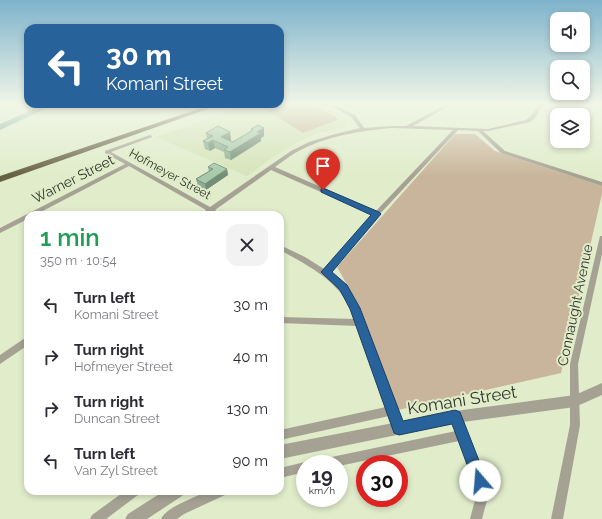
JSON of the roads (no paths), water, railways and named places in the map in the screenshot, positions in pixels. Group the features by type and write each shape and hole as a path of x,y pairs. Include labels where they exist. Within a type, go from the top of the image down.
{"highway":[{"path":"0,175 139,127"},
{"path":"0,179 151,127"}],"street":[{"path":"210,210 293,152 311,143 337,135 362,129 408,128 480,131 502,127"},
{"path":"326,272 377,214 456,130"},
{"path":"480,131 503,152 602,184"},
{"name":"Hofmeyer Street","path":"150,136 107,152 210,210"},
{"name":"Warner Street","path":"38,211 127,164"},
{"path":"270,167 377,214"},
{"name":"Warner Street","path":"0,230 24,218"},
{"name":"Connaught Avenue","path":"557,519 574,430 574,364 602,238"},
{"path":"284,249 326,272 337,281 347,293 361,323 399,429"},
{"path":"284,320 361,323"},
{"path":"0,360 24,345"},
{"name":"Komani Street","path":"284,451 455,417 575,401 602,389"},
{"name":"Komani Street","path":"284,433 392,411"},
{"path":"455,417 477,469 481,488 481,500 476,519"},
{"path":"348,459 463,435"},
{"path":"284,472 296,470"},
{"path":"96,519 129,495"},
{"path":"133,519 171,495"},
{"path":"167,519 180,510 212,495"}]}
